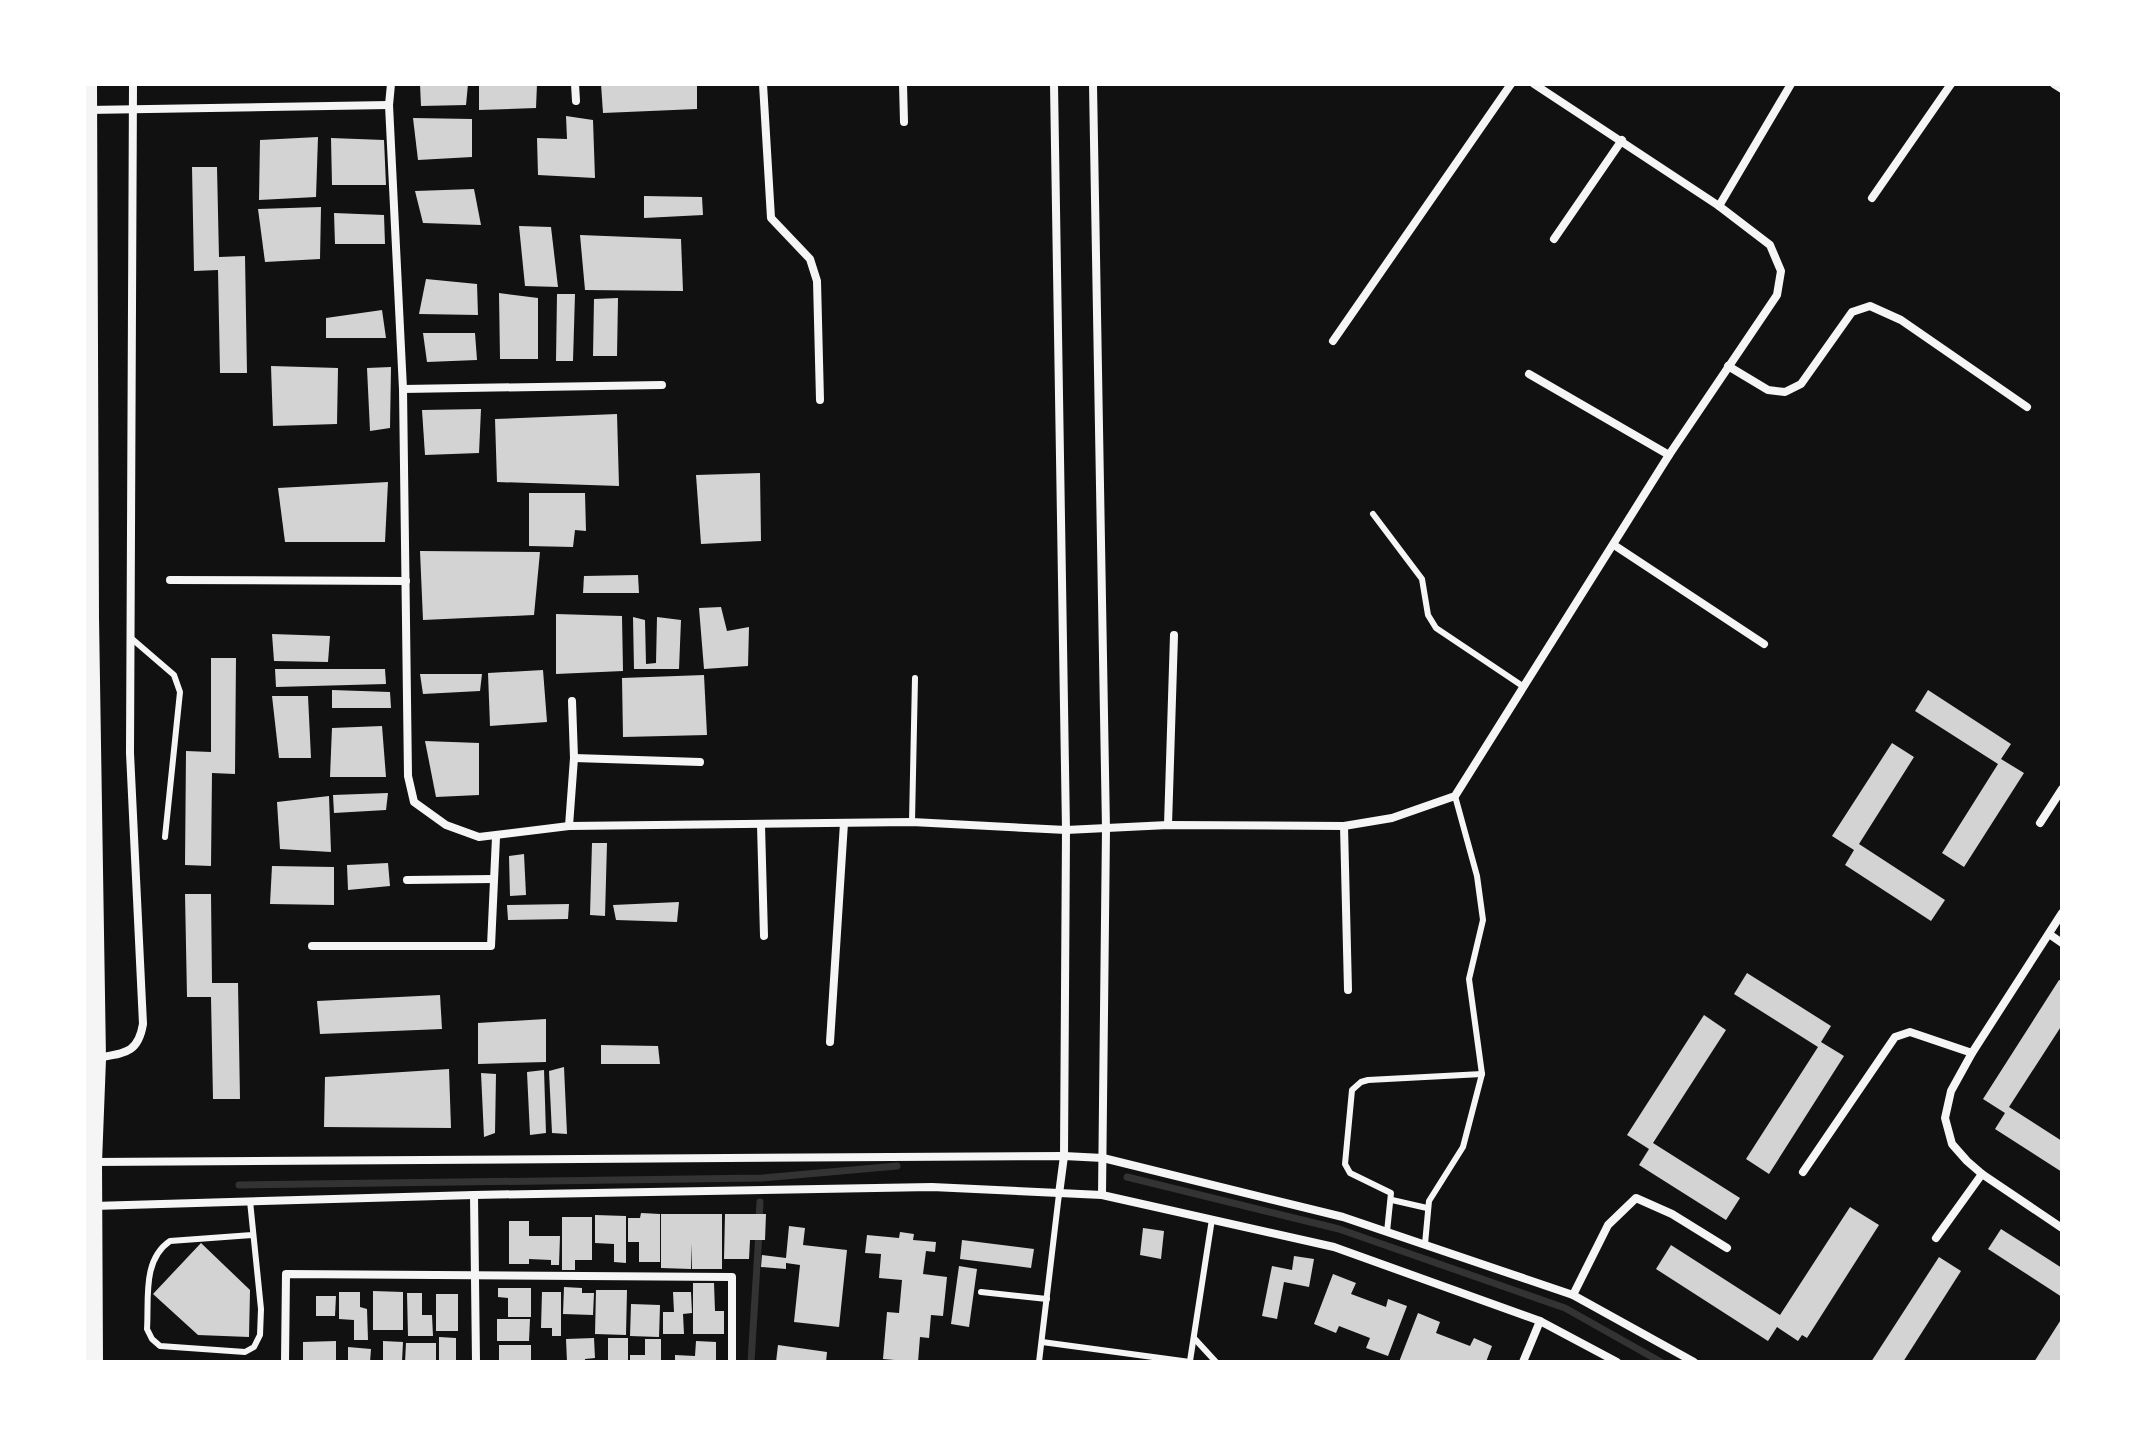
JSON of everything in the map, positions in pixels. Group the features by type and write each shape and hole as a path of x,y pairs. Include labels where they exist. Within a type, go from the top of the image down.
{"main road":[{"path":"87,84 88,1206 93,1362"}],"street":[{"path":"90,1061 129,1052 140,1040 143,1024 130,753 133,84"},
{"path":"391,84 389,105 403,389 408,776 414,802 446,825 479,837 569,826 912,822 1066,830 1168,825 1344,826 1392,818 1455,796 1669,455 1777,295 1781,271 1770,245 1719,206 1534,84"},
{"path":"575,84 576,101"},
{"path":"763,84 771,218 810,259 817,281 820,400"},
{"path":"903,84 904,122"},
{"path":"1054,84 1066,830 1064,1156 1059,1194"},
{"path":"1093,84 1106,829 1102,1195"},
{"path":"1333,341 1511,84"},
{"path":"1719,206 1791,84"},
{"path":"1872,198 1951,84"},
{"path":"2054,84 2062,89"},
{"path":"88,110 389,105"},
{"path":"1554,239 1622,140"},
{"path":"1728,366 1768,390 1785,392 1801,384 1852,312 1870,306 1901,320 2027,407"},
{"path":"1529,374 1669,455"},
{"path":"403,389 662,385"},
{"path":"1614,545 1764,644"},
{"path":"170,580 406,581"},
{"path":"1168,825 1174,635"},
{"path":"569,826 574,758 572,701"},
{"path":"574,758 700,762"},
{"path":"2040,823 2062,789"},
{"path":"830,1042 844,823"},
{"path":"761,825 764,936"},
{"path":"1344,826 1348,990"},
{"path":"312,946 491,946 496,837"},
{"path":"407,880 493,879"},
{"path":"2062,913 1972,1053 1951,1091 1945,1118 1952,1144 1967,1161 2062,1228"},
{"path":"2049,934 2062,943"},
{"path":"1803,1172 1895,1037 1910,1032 1972,1053"},
{"path":"88,1162 1103,1158 1343,1217 1573,1295 1694,1362"},
{"path":"1936,1238 1982,1174"},
{"path":"88,1206 932,1187 1102,1195 1334,1247 1540,1321 1617,1362"},
{"path":"474,1195 476,1362"},
{"path":"1573,1295 1608,1225 1636,1198 1672,1214 1727,1248"},
{"path":"285,1362 286,1274 732,1277 732,1362"},
{"path":"1523,1362 1540,1321"}],"lane":[{"path":"1373,514 1422,579 1428,615 1436,628 1524,687"},
{"path":"131,637 174,675 180,692 165,837"},
{"path":"912,822 915,678"},
{"path":"1425,1244 1429,1201 1463,1147 1482,1074 1469,979 1483,920 1477,876 1455,796"},
{"path":"1387,1232 1391,1193 1350,1173 1345,1164 1352,1090 1368,1080 1482,1074"},
{"path":"1039,1362 1059,1194"},
{"path":"1392,1200 1427,1208"},
{"path":"250,1201 261,1309 260,1335 254,1347 245,1352 160,1346 152,1339 147,1329 150,1265 162,1246 170,1241 252,1235"},
{"path":"1042,1342 1190,1362 1212,1219"},
{"path":"981,1292 1047,1299"},
{"path":"1194,1337 1216,1362"}],"building":[{"path":"420,84 468,84 466,105 421,106"},
{"path":"479,84 537,84 536,108 479,110"},
{"path":"601,84 697,84 697,109 603,113"},
{"path":"566,116 593,120 595,178 538,175 537,138 567,139"},
{"path":"413,118 472,119 472,157 418,160"},
{"path":"318,137 316,197 259,200 260,140"},
{"path":"331,138 384,140 386,185 332,185"},
{"path":"192,167 217,167 219,257 245,256 247,373 220,373 218,270 194,271"},
{"path":"474,189 481,225 423,223 415,191"},
{"path":"644,196 702,197 703,215 644,218"},
{"path":"321,207 320,259 265,262 258,209"},
{"path":"334,213 384,215 385,244 335,244"},
{"path":"519,226 551,227 558,287 525,286"},
{"path":"580,235 681,239 683,291 585,290"},
{"path":"426,279 477,284 478,315 419,314"},
{"path":"499,293 538,298 538,359 500,359"},
{"path":"557,294 575,294 573,361 556,361"},
{"path":"618,298 617,356 593,356 594,299"},
{"path":"382,310 386,338 326,338 326,318"},
{"path":"423,333 475,333 477,360 427,362"},
{"path":"271,366 338,368 337,424 273,426"},
{"path":"391,367 390,428 370,431 367,368"},
{"path":"481,409 479,453 425,455 422,410"},
{"path":"617,414 619,486 497,482 495,419"},
{"path":"760,473 761,541 701,544 696,475"},
{"path":"388,482 385,542 285,542 278,488"},
{"path":"529,493 585,493 586,531 575,530 573,547 529,546"},
{"path":"420,551 540,552 534,615 423,620"},
{"path":"638,575 639,593 583,593 584,576"},
{"path":"721,607 727,631 749,627 748,666 704,669 699,608"},
{"path":"556,614 622,616 623,671 556,674"},
{"path":"633,617 645,620 646,664 656,663 657,617 681,620 679,669 634,669"},
{"path":"272,634 330,636 328,662 274,661"},
{"path":"211,658 236,658 235,774 212,773 211,866 185,865 186,751 211,752"},
{"path":"275,669 385,669 386,684 276,687"},
{"path":"543,670 547,722 490,726 488,673"},
{"path":"420,674 482,674 480,691 423,694"},
{"path":"704,675 707,735 623,737 622,678"},
{"path":"332,690 390,692 391,708 332,708"},
{"path":"1928,690 2011,744 2001,759 2024,773 1964,867 1942,853 1998,764 1915,711"},
{"path":"272,696 308,696 311,758 279,758"},
{"path":"382,726 386,777 330,777 332,728"},
{"path":"425,741 479,743 479,795 436,797"},
{"path":"1892,743 1914,757 1859,844 1945,900 1931,921 1845,865 1854,850 1832,836"},
{"path":"388,793 386,810 334,813 333,795"},
{"path":"329,796 331,852 280,849 277,802"},
{"path":"592,843 607,843 605,916 590,915"},
{"path":"524,854 526,895 510,896 509,856"},
{"path":"388,863 390,886 348,890 347,865"},
{"path":"272,866 334,867 334,905 270,904"},
{"path":"185,894 211,894 212,983 238,983 240,1099 213,1099 211,997 187,997"},
{"path":"679,902 677,922 616,920 613,905"},
{"path":"569,904 568,919 508,920 507,905"},
{"path":"1747,973 1831,1026 1821,1042 1844,1056 1769,1174 1746,1159 1818,1047 1734,994"},
{"path":"2059,980 2062,981 2062,1025 2009,1107 2062,1141 2062,1172 1995,1129 2005,1113 1983,1099"},
{"path":"440,995 442,1029 320,1034 317,1001"},
{"path":"1704,1015 1726,1030 1653,1143 1740,1198 1726,1220 1639,1165 1649,1149 1627,1135"},
{"path":"546,1019 546,1062 478,1064 478,1023"},
{"path":"601,1045 658,1046 660,1064 601,1064"},
{"path":"564,1067 567,1134 552,1133 549,1071"},
{"path":"449,1069 451,1128 324,1127 325,1077"},
{"path":"544,1070 546,1133 530,1135 527,1072"},
{"path":"481,1073 496,1074 495,1133 484,1137"},
{"path":"1850,1207 1879,1225 1807,1338 1802,1335 1798,1341 1777,1327 1768,1341 1656,1269 1671,1245 1780,1315"},
{"path":"641,1213 660,1214 660,1262 639,1262 639,1242 628,1242 628,1218 640,1218"},
{"path":"661,1214 722,1214 722,1269 692,1269 692,1243 691,1269 661,1268"},
{"path":"725,1214 766,1214 765,1240 750,1240 749,1259 724,1259"},
{"path":"595,1215 626,1216 626,1263 614,1262 614,1244 595,1243"},
{"path":"562,1217 592,1217 592,1260 575,1260 575,1270 562,1270"},
{"path":"509,1221 529,1221 529,1236 560,1236 559,1265 551,1265 551,1260 529,1259 529,1264 509,1264"},
{"path":"789,1226 805,1228 803,1245 847,1250 839,1327 794,1322 800,1265 786,1263 786,1269 761,1267 762,1255 786,1258"},
{"path":"1143,1228 1164,1231 1161,1259 1140,1255"},
{"path":"2001,1229 2062,1268 2062,1297 1988,1249"},
{"path":"900,1232 914,1234 913,1240 936,1242 935,1252 926,1251 923,1274 947,1277 943,1316 931,1315 929,1338 920,1337 918,1362 883,1359 887,1312 899,1313 902,1280 879,1278 881,1254 865,1253 867,1235 899,1238"},
{"path":"962,1240 1034,1249 1031,1268 960,1259"},
{"path":"201,1243 250,1290 249,1337 198,1335 153,1294"},
{"path":"1294,1256 1314,1259 1309,1287 1284,1282 1277,1319 1262,1316 1272,1266 1292,1270"},
{"path":"1939,1257 1961,1271 1903,1362 1871,1362"},
{"path":"959,1266 977,1269 969,1327 951,1324"},
{"path":"1333,1274 1356,1283 1351,1294 1386,1307 1388,1299 1407,1306 1388,1356 1366,1348 1370,1338 1339,1326 1336,1333 1314,1324"},
{"path":"693,1283 714,1283 715,1311 724,1311 724,1334 693,1334"},
{"path":"564,1287 582,1288 582,1293 594,1293 593,1315 563,1314"},
{"path":"498,1288 531,1288 531,1317 508,1317 508,1298 498,1297"},
{"path":"596,1290 627,1290 626,1335 595,1334"},
{"path":"373,1291 403,1292 403,1330 373,1330"},
{"path":"339,1292 360,1292 360,1307 367,1309 368,1340 354,1340 354,1320 339,1319"},
{"path":"542,1292 561,1292 561,1336 552,1336 552,1328 541,1328"},
{"path":"673,1292 691,1292 692,1313 683,1314 684,1334 663,1334 663,1312 674,1312"},
{"path":"407,1293 422,1293 422,1315 432,1315 433,1336 408,1336"},
{"path":"436,1294 458,1294 458,1331 436,1331"},
{"path":"316,1296 336,1296 335,1316 316,1316"},
{"path":"631,1304 660,1305 659,1337 630,1336"},
{"path":"1418,1313 1440,1322 1436,1333 1470,1346 1474,1338 1492,1346 1486,1362 1399,1362"},
{"path":"2062,1318 2062,1362 2034,1362"},
{"path":"497,1319 530,1319 529,1341 497,1341"},
{"path":"439,1337 456,1338 456,1362 439,1362"},
{"path":"594,1338 595,1358 585,1359 585,1362 567,1362 566,1339"},
{"path":"608,1338 628,1338 628,1362 608,1362"},
{"path":"645,1339 661,1339 661,1362 630,1362 630,1355 645,1355"},
{"path":"336,1341 336,1362 303,1362 303,1342"},
{"path":"383,1341 403,1342 402,1362 383,1362"},
{"path":"696,1341 716,1342 716,1362 675,1362 675,1355 695,1356"},
{"path":"406,1343 436,1343 436,1362 405,1362"},
{"path":"499,1345 531,1345 531,1362 499,1362"},
{"path":"778,1345 827,1352 826,1362 776,1362"},
{"path":"348,1347 371,1349 370,1362 348,1362"}],"waterway":[{"path":"239,1185 762,1178 897,1166"},
{"path":"1127,1177 1339,1229 1565,1308 1661,1362"},
{"path":"759,1220 760,1202"},
{"path":"751,1362 759,1232"}]}
